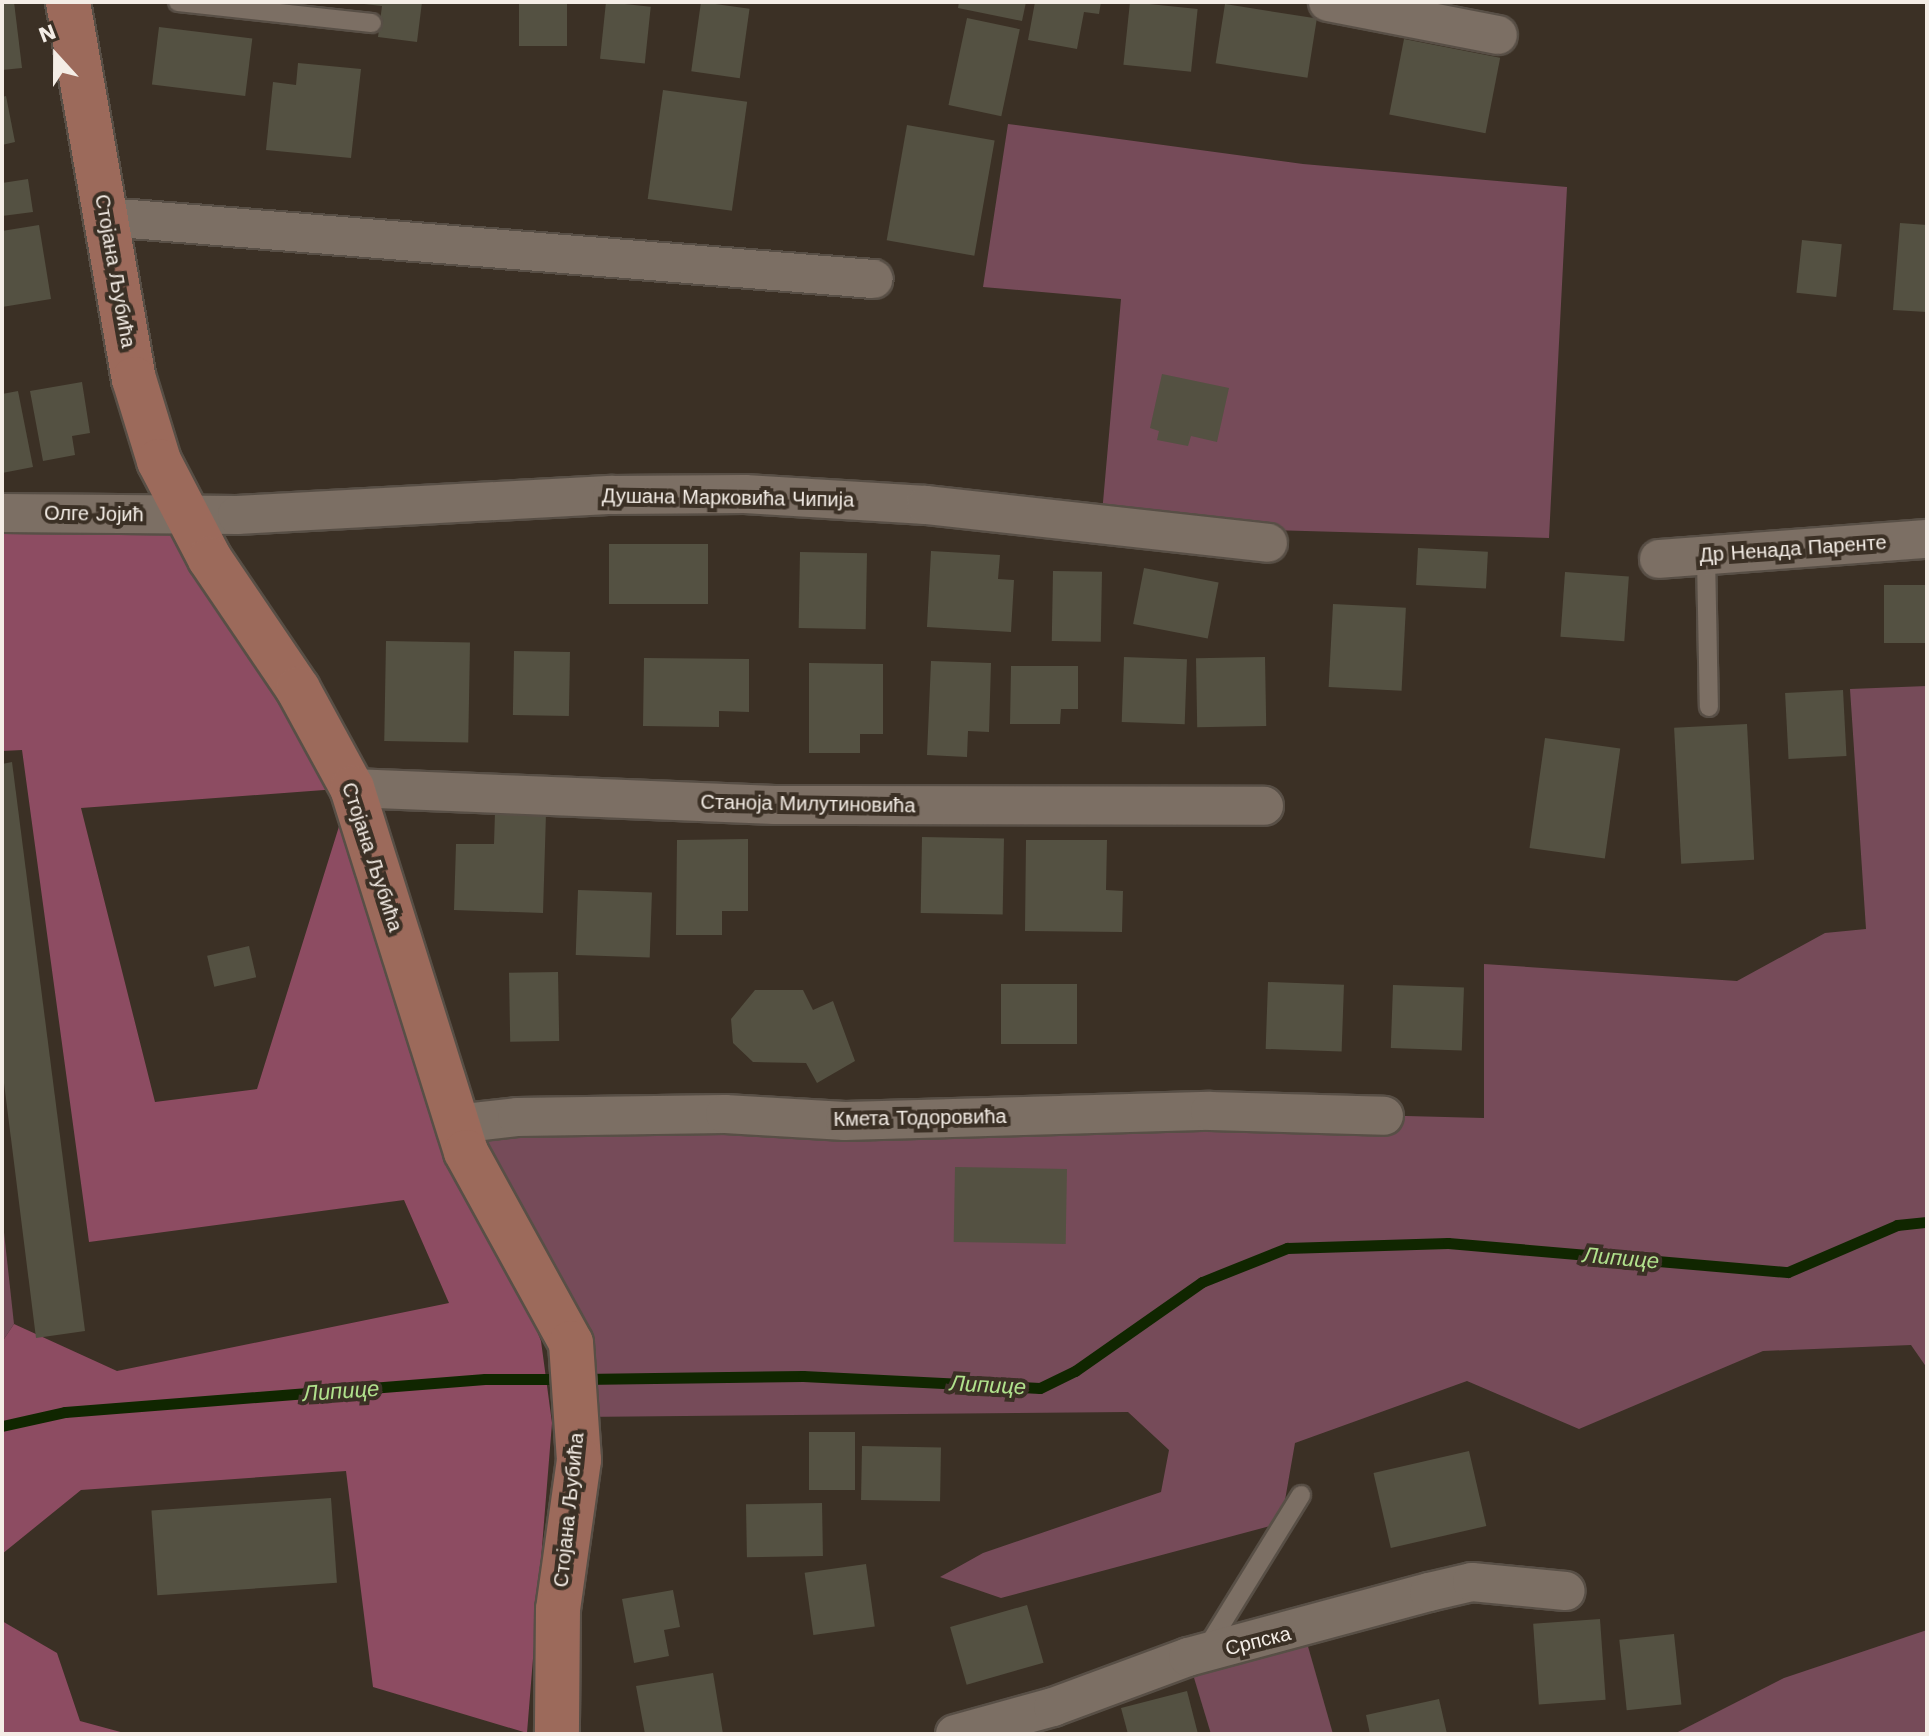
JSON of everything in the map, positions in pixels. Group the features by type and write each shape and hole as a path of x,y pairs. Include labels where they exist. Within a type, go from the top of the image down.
{"street":[{"name":"Стојана Љубића","path":"68,2 144,422 187,515 246,617 318,721 352,788 456,1124 481,1185 568,1335 576,1379 579,1460 558,1609 557,1734"},
{"path":"1328,2 1498,35"},
{"path":"106,217 873,279"},
{"name":"Душана Марковића Чипија","path":"187,515 612,495 745,494 926,505 1268,543"},
{"name":"Олге Јојић","path":"2,513 187,515"},
{"name":"Др Ненада Паренте","path":"1659,559 1927,539"},
{"name":"Станоја Милутиновића","path":"352,788 775,805 1264,806"},
{"name":"Кмета Тодоровића","path":"456,1124 517,1117 725,1114 845,1121 1210,1111 1384,1116"},
{"name":"Српска","path":"955,1734 1203,1655 1472,1582 1566,1591"}],"lane":[{"path":"178,2 372,23"},
{"path":"1706,557 1709,707"},
{"path":"1203,1655 1301,1495"}],"shaded area":[{"path":"1008,124 1303,164 1567,187 1549,538 1101,525 1121,299 983,287"},
{"path":"2,512 187,515 298,689 352,788 466,1152 541,1341 552,1423 527,1733 373,1687 346,1471 81,1490 2,1554 2,1342 14,1324 117,1371 449,1303 404,1200 89,1242 22,750 2,751","holes":["351,788 257,1089 155,1102 81,808"]},
{"path":"1927,686 1927,1368 1911,1345 1763,1351 1579,1429 1467,1381 1295,1443 1281,1523 1001,1598 940,1577 983,1553 1161,1492 1169,1450 1128,1412 579,1417 456,1124 1210,1111 1484,1118 1484,964 1737,981 1825,933 1866,929 1850,689"},
{"path":"2,1214 14,1324 2,1342"},
{"path":"2,1621 57,1653 80,1721 128,1734 2,1734"},
{"path":"1303,1629 1333,1734 1211,1734 1188,1658"},
{"path":"1927,1630 1927,1734 1674,1734 1784,1678"}],"building":[{"path":"2,2 14,2 22,68 2,70"},
{"path":"422,2 417,42 378,37 382,6 364,4"},
{"path":"519,2 567,2 567,46 519,46"},
{"path":"606,2 651,7 645,63 600,59"},
{"path":"701,2 750,9 740,78 691,71"},
{"path":"959,2 1026,2 1022,21 958,8"},
{"path":"1035,2 1101,2 1099,14 1084,12 1077,49 1028,40"},
{"path":"1130,2 1198,9 1191,72 1123,65"},
{"path":"1225,4 1317,19 1307,78 1216,63"},
{"path":"967,18 1020,29 1001,116 948,105"},
{"path":"159,27 252,38 245,96 152,85"},
{"path":"1404,39 1500,58 1486,133 1389,115"},
{"path":"298,63 361,69 351,158 266,150 273,82 296,85"},
{"path":"663,90 747,102 732,211 648,199"},
{"path":"6,96 15,142 2,145 2,97"},
{"path":"907,125 995,140 974,256 887,240"},
{"path":"28,179 33,212 2,216 2,183"},
{"path":"1900,223 1927,225 1927,312 1893,310"},
{"path":"39,225 51,299 2,307 2,231"},
{"path":"1802,240 1842,244 1836,297 1796,293"},
{"path":"1162,374 1229,388 1217,442 1191,436 1188,446 1157,440 1159,431 1150,428"},
{"path":"82,382 90,433 72,436 75,455 43,461 30,391"},
{"path":"18,391 33,467 2,473 2,394"},
{"path":"609,544 708,544 708,604 609,604"},
{"path":"1418,548 1488,552 1486,589 1416,585"},
{"path":"931,551 1000,555 998,579 1014,580 1011,632 927,627"},
{"path":"800,552 867,553 866,629 799,628"},
{"path":"1144,568 1219,583 1208,638 1133,624"},
{"path":"1053,571 1102,572 1101,642 1052,641"},
{"path":"1565,572 1629,576 1624,641 1560,637"},
{"path":"1884,585 1927,585 1927,643 1884,643"},
{"path":"1333,604 1406,608 1402,691 1329,687"},
{"path":"386,641 470,642 468,742 384,741"},
{"path":"514,651 570,652 569,716 513,715"},
{"path":"1124,657 1187,659 1185,724 1122,722"},
{"path":"1265,657 1266,726 1197,727 1196,658"},
{"path":"644,658 749,659 749,712 719,711 719,727 643,726"},
{"path":"931,661 991,663 989,732 968,731 967,757 927,755"},
{"path":"809,663 883,664 883,734 860,734 860,753 809,753"},
{"path":"1011,666 1078,666 1078,709 1061,709 1060,724 1010,724"},
{"path":"1843,690 1846,756 1789,759 1785,693"},
{"path":"1747,724 1754,860 1681,864 1674,728"},
{"path":"1545,738 1620,749 1605,858 1530,848"},
{"path":"12,762 85,1331 36,1338 2,1067 2,764"},
{"path":"495,812 546,813 543,913 454,910 456,844 494,844"},
{"path":"922,837 1004,838 1003,914 921,913"},
{"path":"748,839 748,911 722,911 722,935 676,935 677,840"},
{"path":"1026,840 1107,840 1106,890 1123,891 1122,932 1025,931"},
{"path":"578,890 652,893 650,958 576,955"},
{"path":"249,946 256,977 214,987 207,956"},
{"path":"558,972 559,1041 510,1042 509,973"},
{"path":"1268,982 1344,985 1342,1052 1266,1049"},
{"path":"1001,984 1077,984 1077,1044 1001,1044"},
{"path":"1393,985 1464,987 1462,1050 1391,1048"},
{"path":"755,990 803,990 813,1010 833,1001 855,1061 817,1083 806,1063 753,1062 733,1043 731,1019"},
{"path":"955,1167 1067,1169 1066,1244 954,1242"},
{"path":"809,1432 855,1432 855,1490 809,1490"},
{"path":"862,1446 941,1447 940,1501 861,1500"},
{"path":"1469,1451 1486,1526 1391,1548 1374,1473"},
{"path":"331,1498 337,1583 157,1595 151,1511"},
{"path":"822,1503 823,1556 747,1557 746,1504"},
{"path":"866,1564 875,1626 813,1635 805,1573"},
{"path":"673,1590 680,1627 664,1630 669,1656 634,1663 622,1599"},
{"path":"1027,1605 1044,1663 967,1685 950,1627"},
{"path":"1600,1619 1606,1700 1539,1704 1533,1624"},
{"path":"1674,1634 1681,1705 1627,1710 1619,1640"},
{"path":"713,1673 723,1734 645,1734 636,1686"},
{"path":"1187,1691 1198,1734 1128,1734 1121,1708"},
{"path":"1439,1699 1447,1734 1370,1734 1366,1715"}],"waterway":[{"name":"Липице","path":"582,1379 803,1376 1040,1388 1075,1371 1202,1282 1287,1248 1448,1243 1788,1272 1897,1225 1927,1222"},
{"name":"Липице","path":"2,1426 65,1412 485,1379 564,1379"}]}
